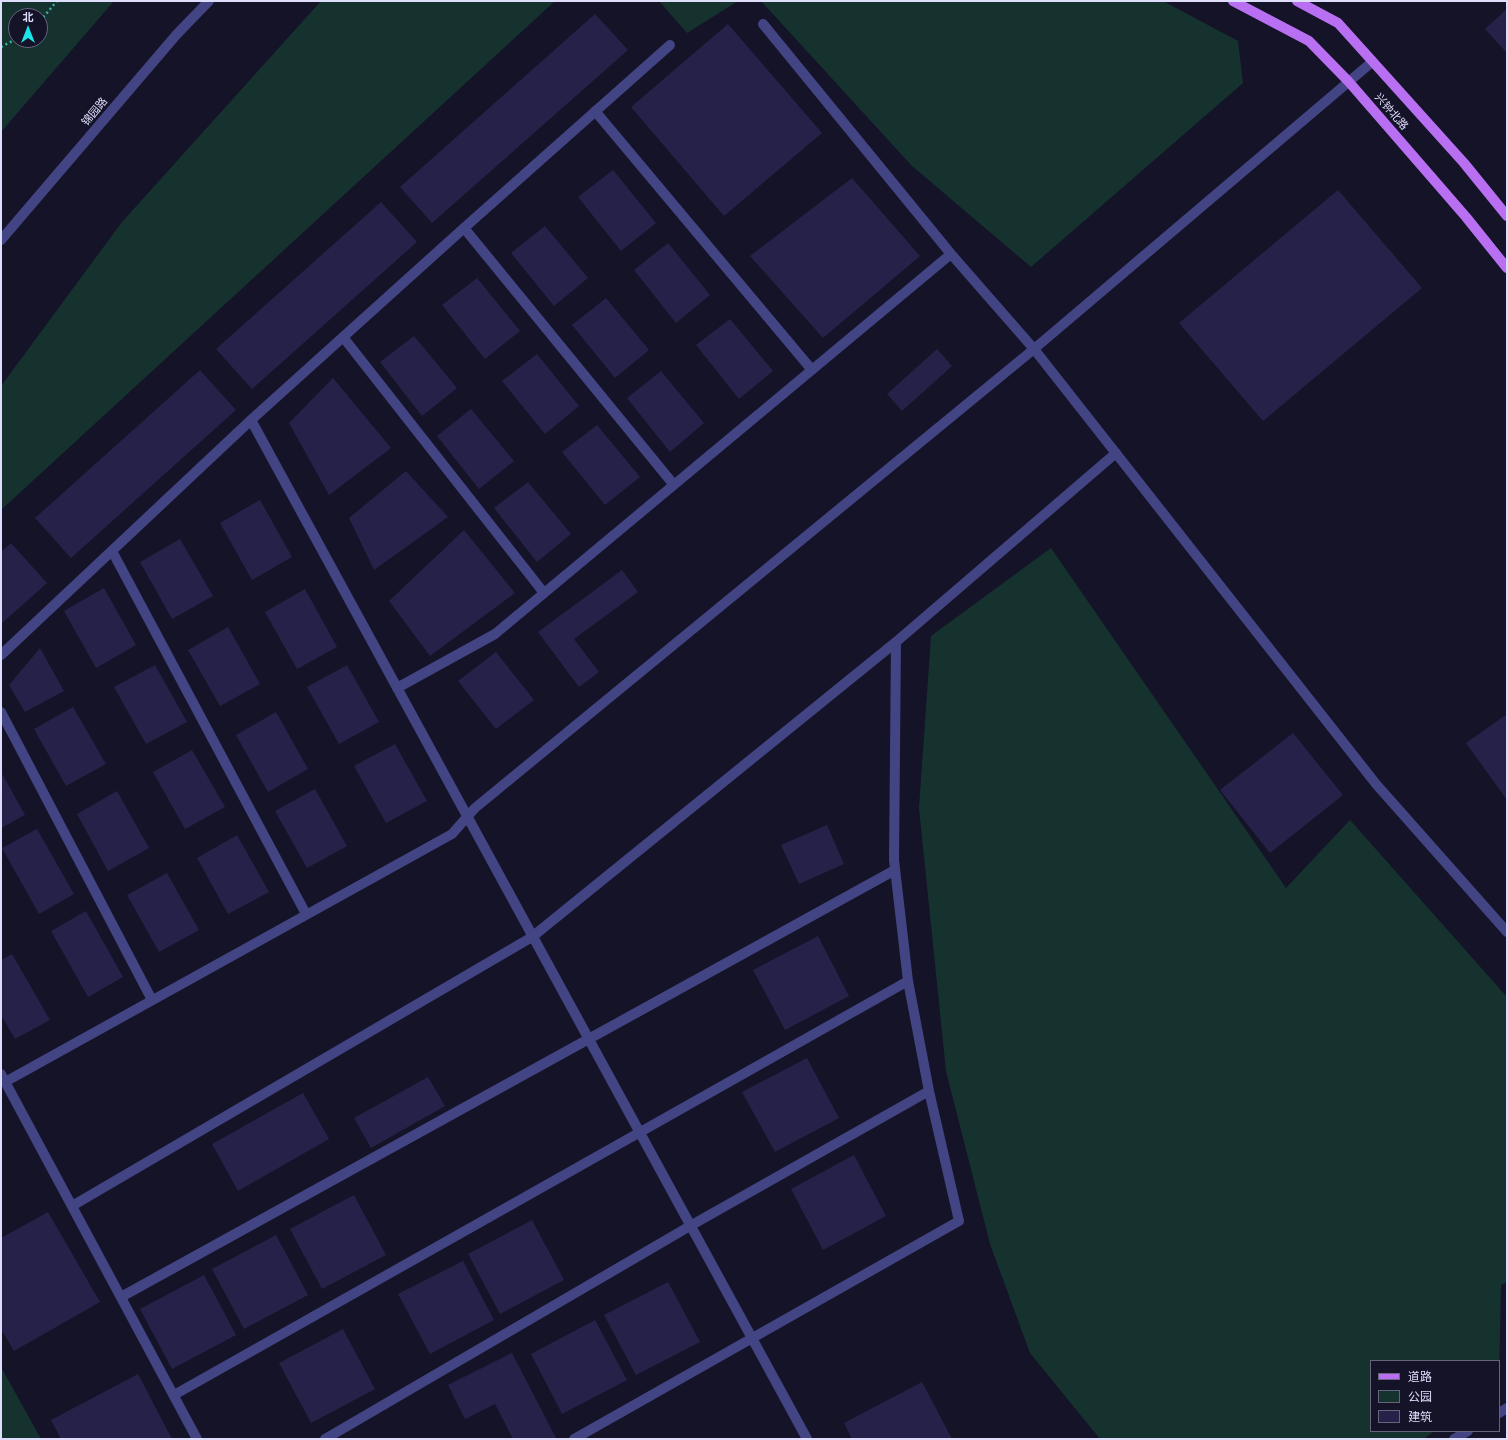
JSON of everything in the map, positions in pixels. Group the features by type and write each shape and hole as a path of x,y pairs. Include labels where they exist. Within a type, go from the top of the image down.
{"main road":[{"name":"兴钟北路","path":"1233,1 1309,41 1349,82 1466,217 1507,268"},
{"name":"兴钟北路","path":"1297,1 1338,23 1464,163 1507,216"}],"street":[{"name":"锦园路","path":"1,240 177,34 209,1"},
{"path":"763,24 951,254 1034,349 1376,784 1507,932"},
{"path":"1,655 251,420 670,45"},
{"path":"197,1439 3,1078 152,1000 452,834 475,808 1034,349 1372,62"},
{"path":"595,111 812,370"},
{"path":"464,228 674,485"},
{"path":"397,688 495,634 951,254"},
{"path":"344,337 544,593"},
{"path":"251,420 806,1439"},
{"path":"72,1206 532,937 896,642 1116,453"},
{"path":"112,551 306,914"},
{"path":"574,1439 958,1221 929,1091 908,981 895,870 896,642"},
{"path":"1,712 152,1000"},
{"path":"121,1298 895,870"},
{"path":"174,1395 638,1131 908,981"},
{"path":"324,1439 690,1226 929,1091"},
{"path":"1454,1439 1466,1432"}],"path":[{"path":"48,12 57,1"}],"green space":[{"path":"1,1 114,1 1,132"},
{"path":"321,1 555,1 1,510 1,386 122,222"},
{"path":"659,1 738,1 687,33"},
{"path":"761,1 1163,1 1238,41 1243,83 1031,267 912,166"},
{"path":"1051,548 1286,888 1350,820 1507,997 1507,1282 1501,1285 1499,1360 1370,1360 1370,1432 1433,1432 1424,1439 1100,1439 1030,1353 990,1244 946,1071 919,808 931,636"},
{"path":"1,1367 41,1439 1,1439"}],"building":[{"path":"1507,9 1507,53 1485,29"},
{"path":"595,14 628,50 432,223 400,187"},
{"path":"728,24 822,133 724,216 631,107"},
{"path":"613,170 656,223 621,251 578,197"},
{"path":"852,178 920,256 823,338 750,256"},
{"path":"1338,190 1422,288 1263,421 1179,323"},
{"path":"381,202 417,242 252,389 216,349"},
{"path":"545,226 588,278 554,306 511,253"},
{"path":"668,243 710,295 676,323 634,270"},
{"path":"477,278 520,331 485,359 442,305"},
{"path":"606,298 649,350 615,378 572,325"},
{"path":"730,319 773,371 739,399 696,345"},
{"path":"414,336 457,388 422,416 380,362"},
{"path":"937,349 952,366 902,411 887,394"},
{"path":"537,354 579,406 545,434 502,381"},
{"path":"200,370 236,410 71,558 35,518"},
{"path":"661,371 704,423 670,452 627,398"},
{"path":"333,378 391,448 329,495 289,423"},
{"path":"471,409 514,461 479,489 437,436"},
{"path":"597,425 640,477 605,505 562,452"},
{"path":"406,471 448,517 374,570 349,518"},
{"path":"528,482 571,534 537,562 494,508"},
{"path":"260,500 292,557 252,580 220,523"},
{"path":"464,530 515,593 430,656 389,601"},
{"path":"180,539 213,596 172,619 140,562"},
{"path":"11,543 47,583 1,624 1,552"},
{"path":"622,570 638,592 574,639 599,672 579,687 538,632"},
{"path":"104,588 136,645 96,668 64,611"},
{"path":"305,589 337,647 297,669 265,612"},
{"path":"228,627 260,684 220,706 188,650"},
{"path":"40,648 64,691 25,712 9,685"},
{"path":"496,652 534,700 496,729 458,681"},
{"path":"155,665 187,722 146,744 114,687"},
{"path":"347,665 379,722 339,744 307,687"},
{"path":"73,707 106,764 66,786 34,729"},
{"path":"276,712 308,769 268,792 236,735"},
{"path":"1507,714 1507,800 1466,743"},
{"path":"1293,733 1343,795 1270,853 1220,790"},
{"path":"395,744 427,801 386,823 354,766"},
{"path":"192,750 225,807 185,829 153,772"},
{"path":"1,772 25,815 1,828"},
{"path":"315,789 347,846 307,868 275,811"},
{"path":"117,791 149,848 108,871 77,814"},
{"path":"827,825 844,864 799,884 781,845"},
{"path":"37,829 74,894 39,914 2,848"},
{"path":"237,835 269,892 228,914 197,858"},
{"path":"167,873 199,930 159,952 127,895"},
{"path":"86,911 123,977 88,997 51,931"},
{"path":"818,936 849,996 785,1030 753,970"},
{"path":"12,954 50,1020 15,1039 1,1015 1,960"},
{"path":"807,1058 839,1118 775,1152 742,1092"},
{"path":"428,1077 445,1106 371,1148 354,1118"},
{"path":"303,1093 329,1139 238,1191 212,1144"},
{"path":"854,1155 886,1216 823,1250 791,1189"},
{"path":"354,1195 386,1255 322,1289 290,1229"},
{"path":"48,1212 100,1302 14,1351 1,1329 1,1238"},
{"path":"532,1220 564,1280 500,1314 468,1254"},
{"path":"276,1235 308,1295 244,1329 212,1269"},
{"path":"463,1261 494,1320 430,1354 398,1294"},
{"path":"204,1275 236,1335 172,1369 140,1309"},
{"path":"668,1282 700,1342 636,1375 604,1315"},
{"path":"595,1320 627,1380 562,1414 531,1354"},
{"path":"343,1329 375,1389 311,1423 279,1363"},
{"path":"512,1353 556,1438 513,1439 495,1404 465,1419 448,1385"},
{"path":"138,1374 172,1439 61,1439 51,1420"},
{"path":"922,1382 952,1439 852,1439 844,1423"}]}
